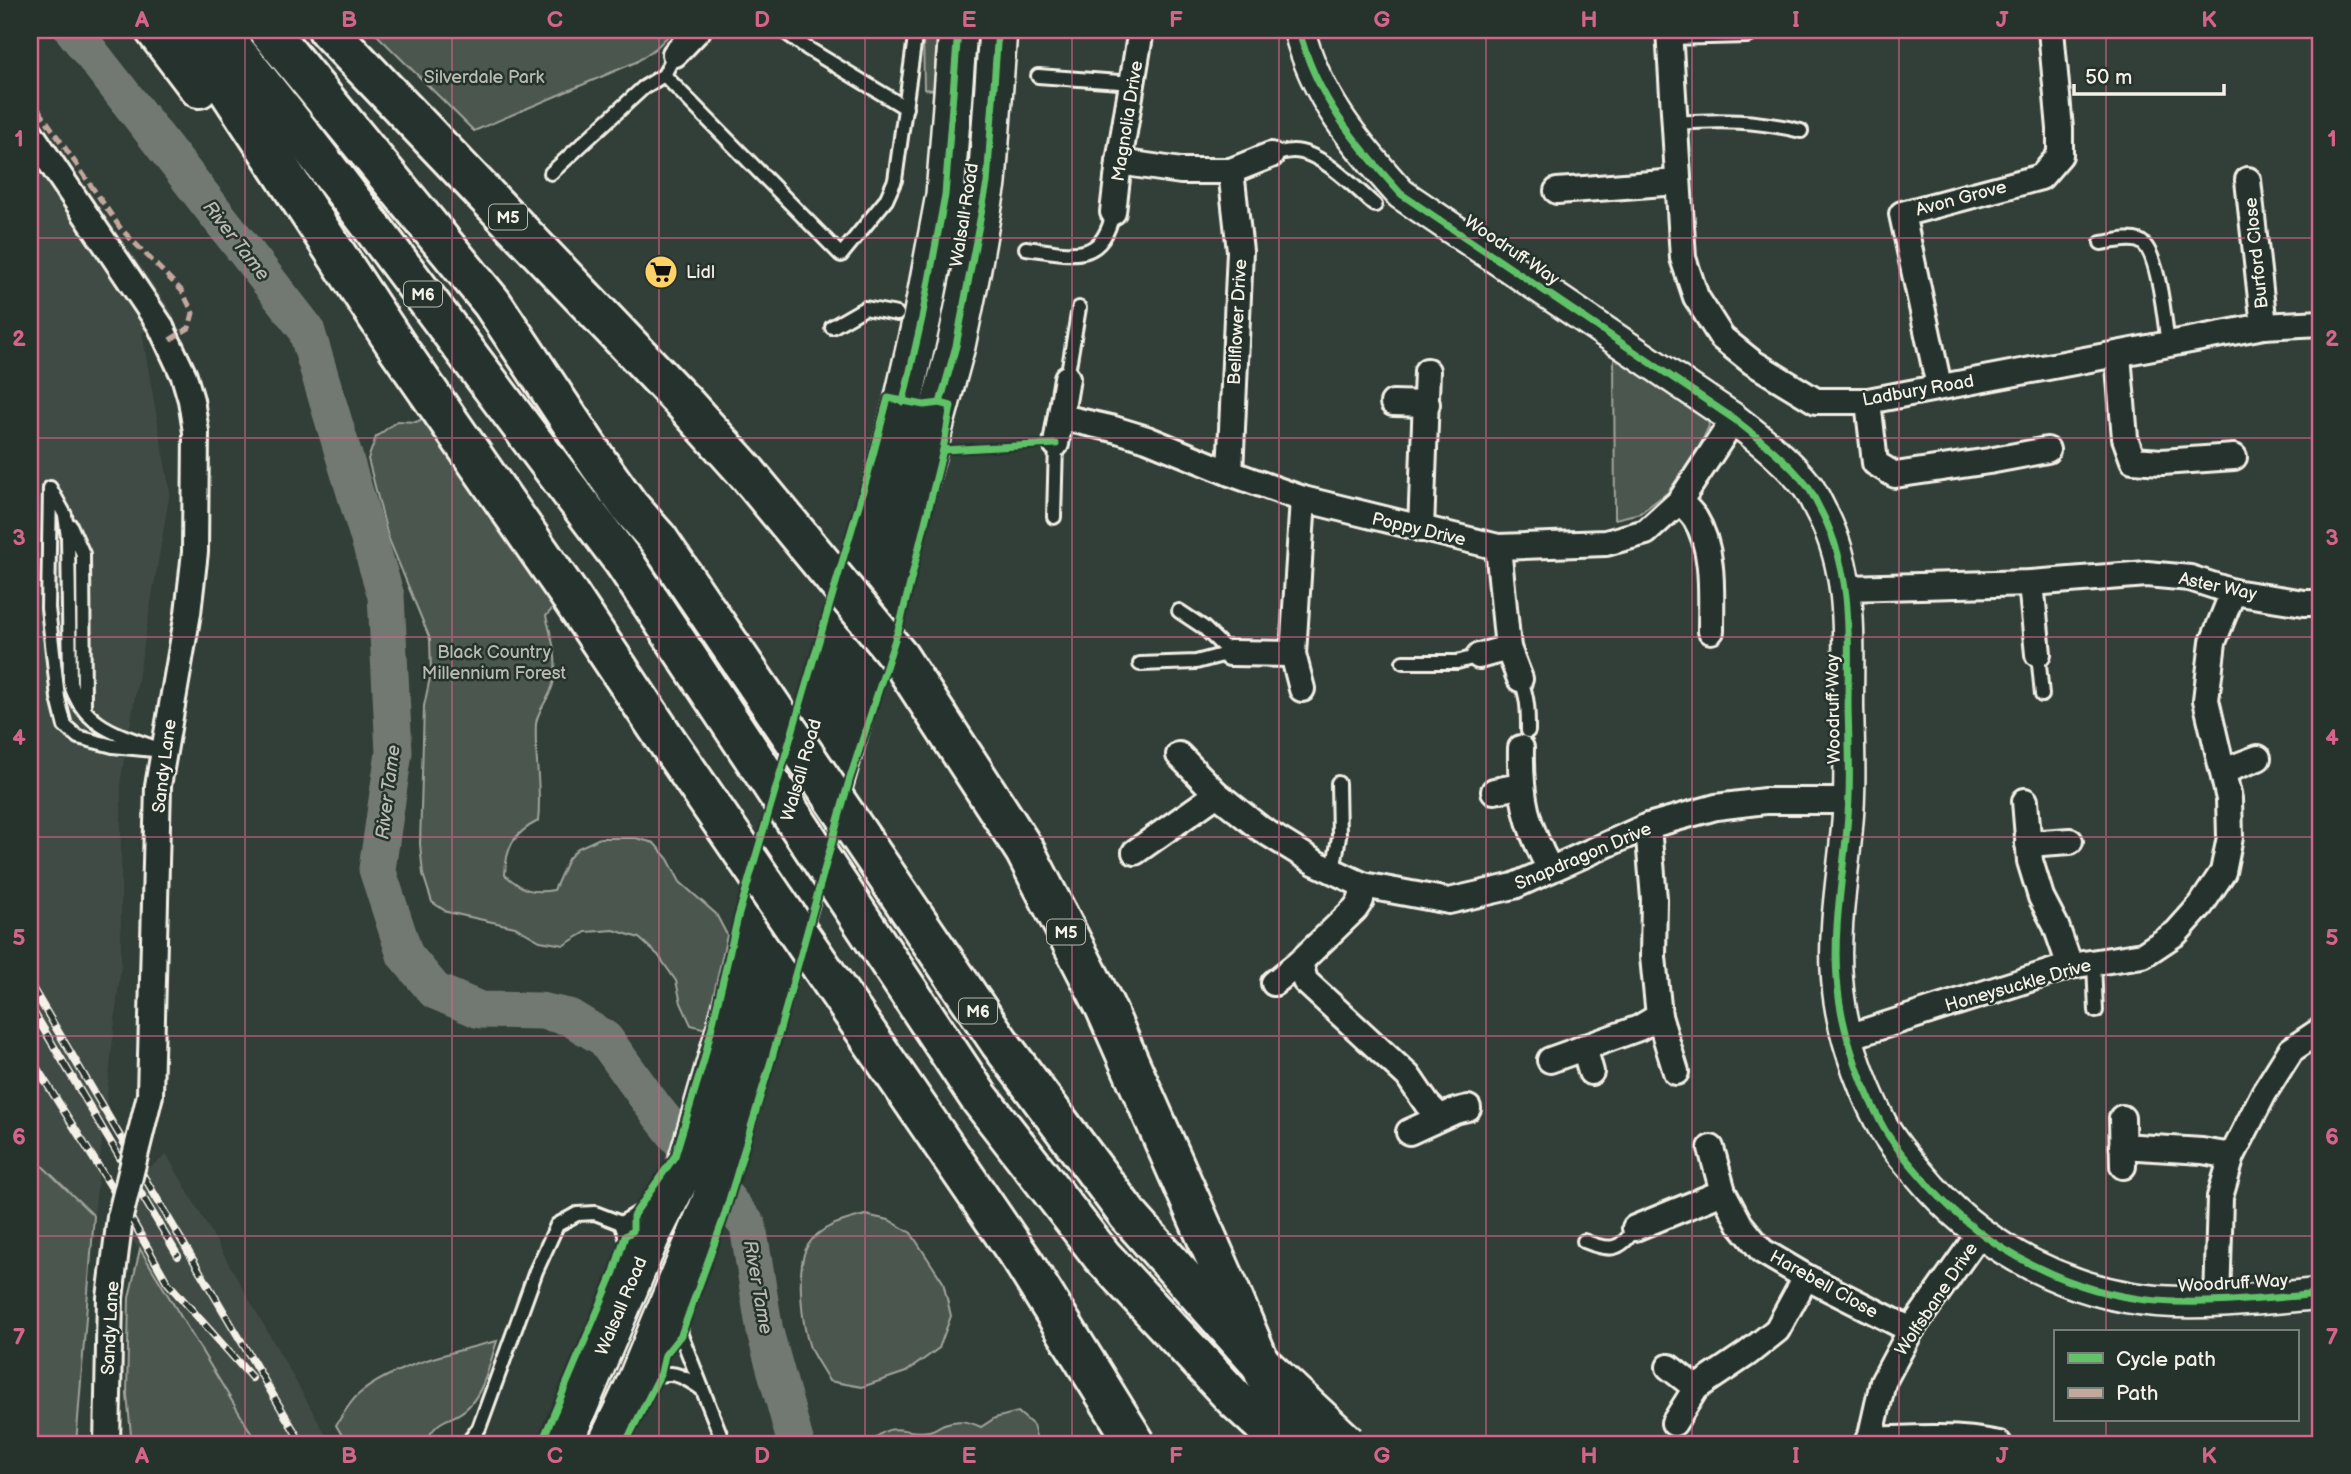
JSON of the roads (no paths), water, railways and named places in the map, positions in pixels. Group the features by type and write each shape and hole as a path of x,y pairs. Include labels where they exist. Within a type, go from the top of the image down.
{"highway":[{"path":"155,30 398,348"},
{"path":"189,30 398,348 1024,1263 1136,1444"},
{"name":"M6","path":"218,30 298,129 624,562 978,1096 1102,1256 1235,1399 1284,1444"},
{"name":"M6","path":"268,30 492,303 599,464 629,506 658,539 1000,1043 1128,1215 1254,1357 1347,1444"},
{"name":"M5","path":"328,30 686,405 747,473 899,657 1025,850 1105,1007 1227,1283 1294,1444"}],"main road":[{"name":"Walsall Road","path":"563,1444 650,1238 680,1179 714,1074 870,528 910,316 945,195 958,30"},
{"name":"Walsall Road","path":"607,1444 636,1382 710,1203 740,1109 885,607 960,324 987,183 998,30"},
{"path":"910,316 960,324"}],"street":[{"path":"669,64 698,30"},
{"name":"Magnolia Drive","path":"1113,212 1141,30"},
{"name":"Woodruff Way","path":"1299,30 1305,53 1331,108 1372,162 1401,194 1734,419 1778,453 1810,490 1834,538 1846,588 1850,801 1836,937 1837,981 1848,1037 1859,1072 1882,1125 1924,1180 1948,1207 1979,1234 2012,1255 2079,1286 2155,1301 2217,1302 2321,1294"},
{"path":"1669,31 1747,30"},
{"name":"Avon Grove","path":"1939,386 1902,214 2041,177 2060,155 2051,30"},
{"name":"Ladbury Road","path":"1669,31 1683,258 1696,297 1722,338 1752,362 1816,401 1868,401 2264,326 2321,323"},
{"name":"Sandy Lane","path":"30,132 160,325 184,376 191,400 195,432 194,552 188,613 158,786 150,1095 120,1217 110,1298 107,1444"},
{"path":"1119,162 1181,171 1231,170 1271,155"},
{"name":"Bellflower Drive","path":"1230,473 1240,251 1231,170"},
{"name":"Burford Close","path":"2248,180 2264,326"},
{"path":"1557,191 1678,182"},
{"path":"2118,355 2125,438 2133,460 2162,462 2234,457"},
{"path":"1421,529 1427,371"},
{"path":"1056,444 1068,378"},
{"path":"1868,401 1875,463 1895,475 2047,450"},
{"path":"1394,403 1427,404"},
{"name":"Poppy Drive","path":"1061,417 1147,439 1303,499 1498,547 1606,543 1646,532 1680,502 1734,419"},
{"path":"1302,689 1293,654 1303,499"},
{"path":"1680,502 1695,518 1719,575 1711,631"},
{"path":"1498,547 1508,648 1520,678"},
{"name":"Aster Way","path":"1846,588 2031,583 2147,574 2190,578 2233,592 2304,603 2321,603"},
{"path":"2031,583 2038,654"},
{"name":"Honeysuckle Drive","path":"1848,1037 2082,964 2143,955 2175,933 2201,905 2223,872 2230,837 2229,799 2206,700 2213,642 2233,592"},
{"path":"1479,656 1508,648"},
{"path":"1230,653 1293,654"},
{"path":"1524,740 1520,786 1536,843 1550,869"},
{"name":"Snapdragon Drive","path":"1179,755 1217,794 1261,829 1333,871 1363,885 1450,901 1514,887 1648,826 1716,807 1765,801 1850,801"},
{"path":"2224,771 2258,758"},
{"path":"1494,790 1520,786"},
{"path":"1135,852 1217,794"},
{"path":"2025,801 2030,861 2041,897 2056,926 2082,964"},
{"path":"1648,826 1654,899 1653,957 1659,1016 1676,1072"},
{"path":"2028,844 2070,841"},
{"path":"1274,983 1355,909 1361,900 1363,885"},
{"path":"1300,962 1305,981 1408,1076 1427,1104 1440,1117"},
{"path":"1550,1059 1639,1028 1659,1016"},
{"path":"2217,1302 2220,1197 2232,1156 2264,1093 2291,1050 2321,1030"},
{"path":"1584,1047 1591,1072"},
{"path":"1409,1132 1440,1117 1468,1108"},
{"path":"2122,1118 2122,1156 2203,1151 2232,1156"},
{"name":"Harebell Close","path":"1710,1148 1723,1192 1740,1224 1762,1251 1805,1277 1911,1331"},
{"path":"1635,1228 1723,1192"},
{"name":"Wolfsbane Drive","path":"1868,1442 1883,1382 1911,1331 1979,1234"},
{"path":"1674,1423 1696,1388 1777,1330 1805,1277"},
{"path":"1669,1367 1696,1388"},
{"path":"1868,1442 1934,1437 1976,1439 1999,1444"}],"lane":[{"path":"782,30 906,108"},
{"path":"551,173 669,64 841,255 886,200 895,180 916,30"},
{"path":"1038,76 1133,83"},
{"path":"1675,122 1766,122 1801,131"},
{"path":"1271,155 1294,151 1323,161 1375,205"},
{"path":"1026,248 1078,254 1092,251 1110,226 1113,212"},
{"path":"2101,243 2126,240 2141,242 2147,248 2154,262 2168,345"},
{"path":"832,327 865,308 910,316"},
{"path":"1068,378 1079,308"},
{"path":"1054,517 1056,444"},
{"path":"50,488 83,554 84,708 100,726 113,734 164,751 113,746 78,737 65,726 58,698 48,608 50,488"},
{"path":"1179,611 1203,627 1230,653"},
{"path":"1140,664 1196,662 1230,653"},
{"path":"2038,654 2042,695"},
{"path":"1403,662 1457,662 1479,656"},
{"path":"1520,678 1527,698 1524,740"},
{"path":"1333,871 1339,837 1338,783"},
{"path":"2082,964 2096,1011"},
{"path":"621,1223 680,1179"},
{"path":"467,1444 479,1428 536,1271 557,1225 577,1214 595,1213 621,1223 628,1243 613,1326"},
{"path":"1584,1241 1602,1248 1619,1246 1626,1242 1635,1228"},
{"path":"677,1280 681,1335 724,1444"},
{"path":"636,1382 671,1372 685,1377 702,1389"}],"waterway":[{"name":"River Tame","path":"73,30 306,329 386,596 394,752 377,869 405,955 435,991 480,1010 541,1011 569,1017 605,1039 653,1106 748,1226 765,1332 796,1444"}],"railway":[{"path":"30,984 302,1444"},
{"path":"30,1006 178,1256"},
{"path":"30,1057 132,1220 167,1282 252,1378"}],"place":[{"name":"Lidl","path":"661,272"}],"park label":[{"name":"Silverdale Park","path":"484,77"},
{"name":"Black Country Millennium Forest","path":"494,662"}]}
